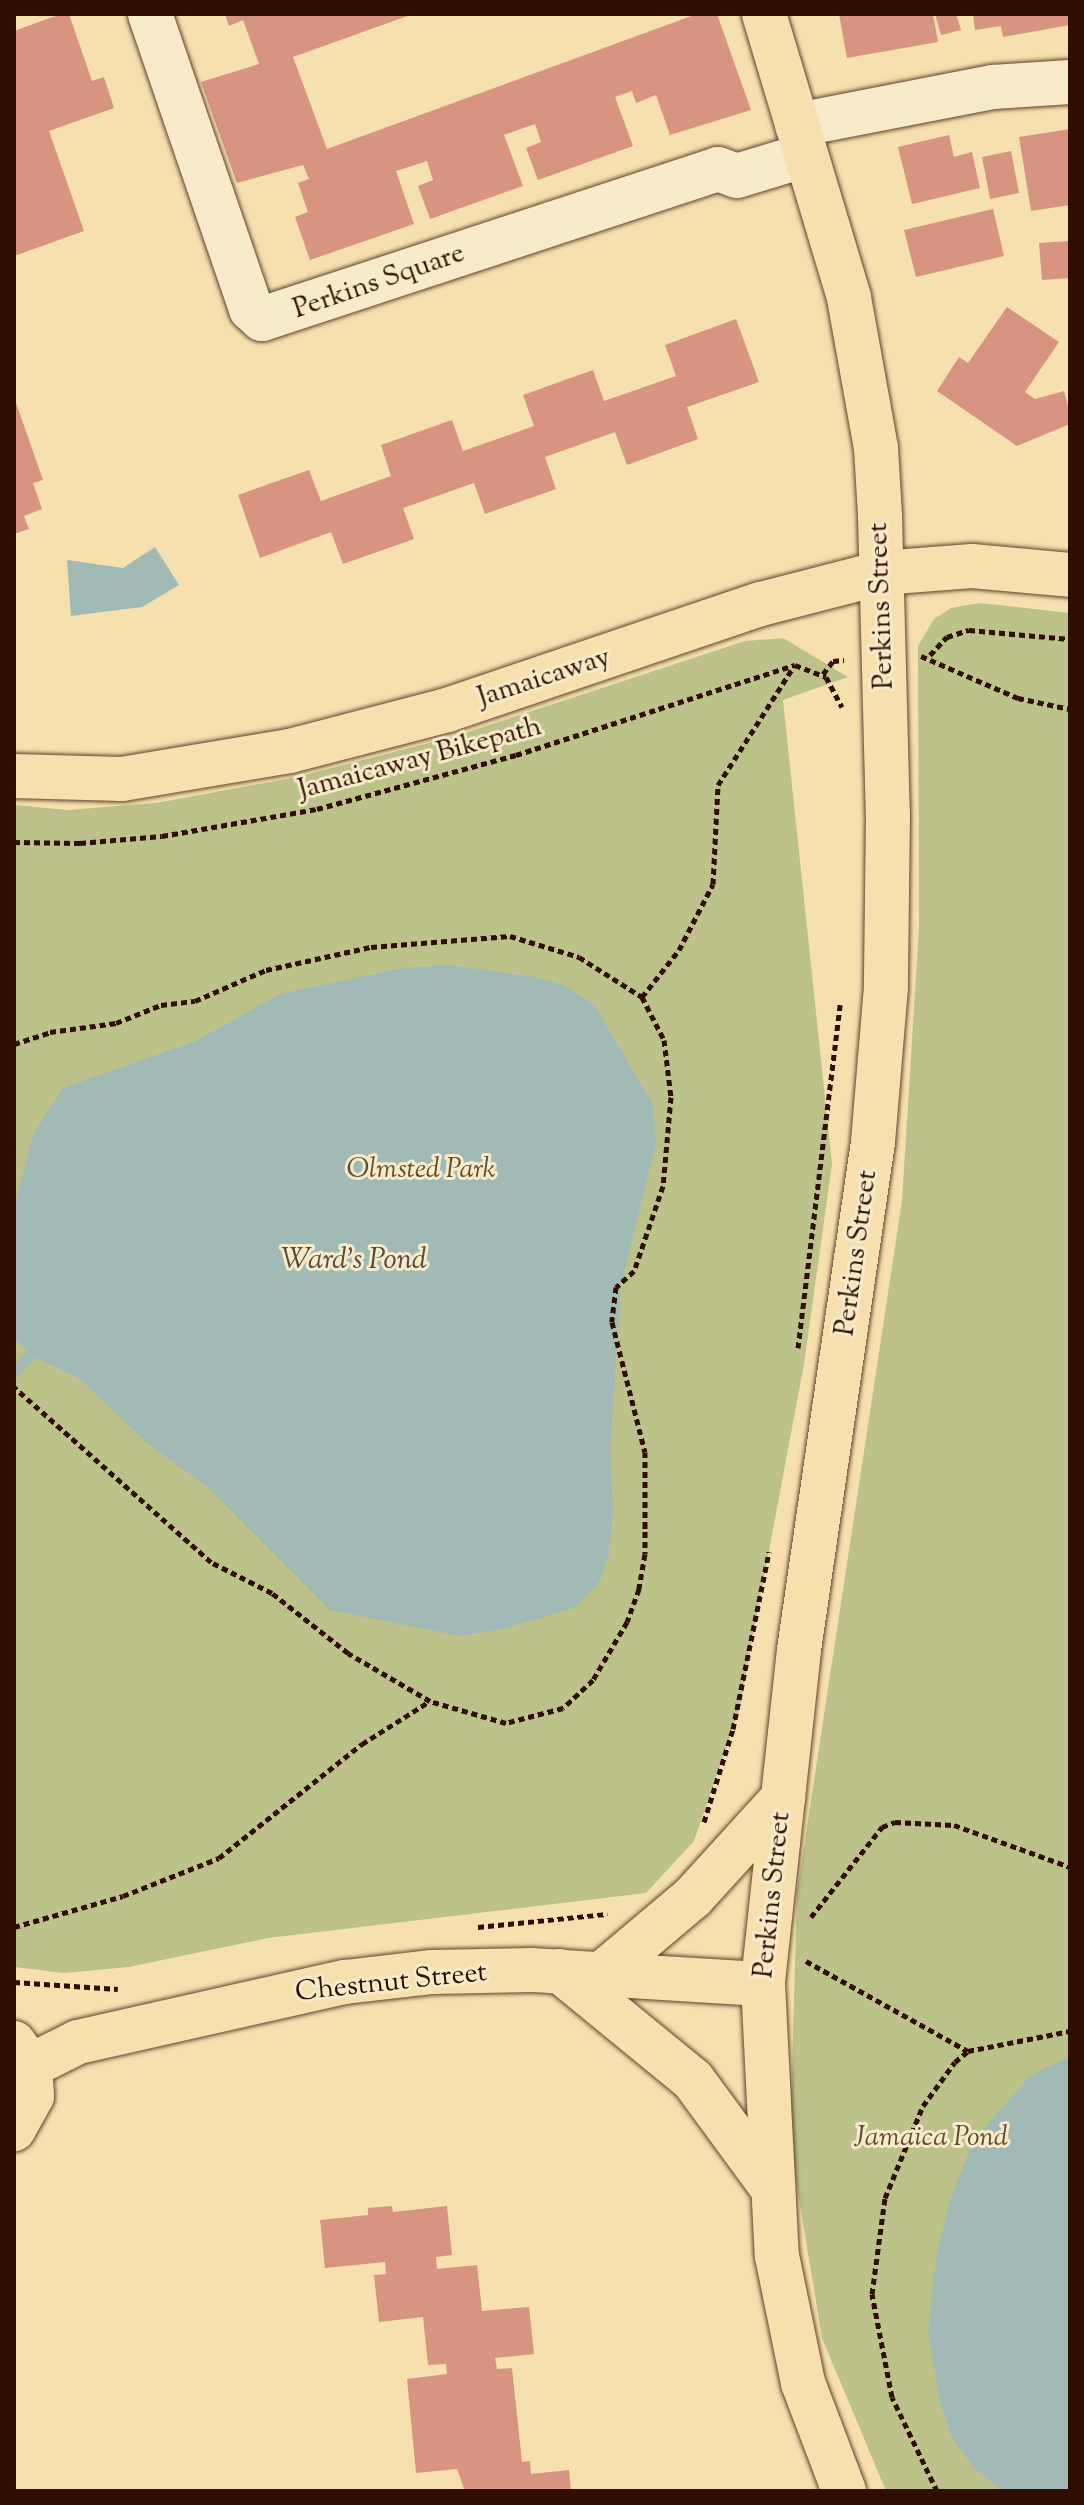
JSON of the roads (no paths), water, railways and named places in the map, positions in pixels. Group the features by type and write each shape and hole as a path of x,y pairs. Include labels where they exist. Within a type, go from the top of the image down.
{"main road":[{"name":"Perkins Street","path":"764,14 849,298 874,433 881,573 886,956 873,1142 799,1650 763,1984 777,2256 803,2383 844,2491"},
{"name":"Jamaicaway","path":"14,776 122,779 290,751 447,710 774,600 881,573 972,566 1070,575"},
{"path":"604,1972 701,1889 783,1798"},
{"path":"560,1971 672,2059 771,2186"},
{"name":"Chestnut Street","path":"22,2055 345,1982 432,1972 604,1972 763,1984"},
{"path":"14,2129 32,2096 22,2055"}],"street":[{"name":"Perkins Square","path":"150,14 251,309 262,319 718,169 737,176 802,140"},
{"path":"802,140 993,87 1070,82"}],"water":[{"path":"155,547 179,585 142,607 71,616 67,560 123,568"},
{"name":"Ward's Pond","path":"449,965 535,977 566,986 594,1005 653,1104 656,1143 621,1286 610,1452 613,1509 609,1555 600,1581 574,1608 500,1630 460,1636 330,1610 210,1489 147,1443 80,1379 30,1355 14,1338 14,1207 34,1133 63,1088 196,1041 280,994 403,968"},
{"name":"Jamaica Pond","path":"1070,2057 1070,2491 1003,2491 975,2469 952,2438 940,2402 928,2331 936,2258 949,2203 974,2140 1031,2075"}],"waterway":[{"path":"14,1372 30,1355"}],"park label":[{"name":"Olmsted Park","path":"421,1170"}]}
